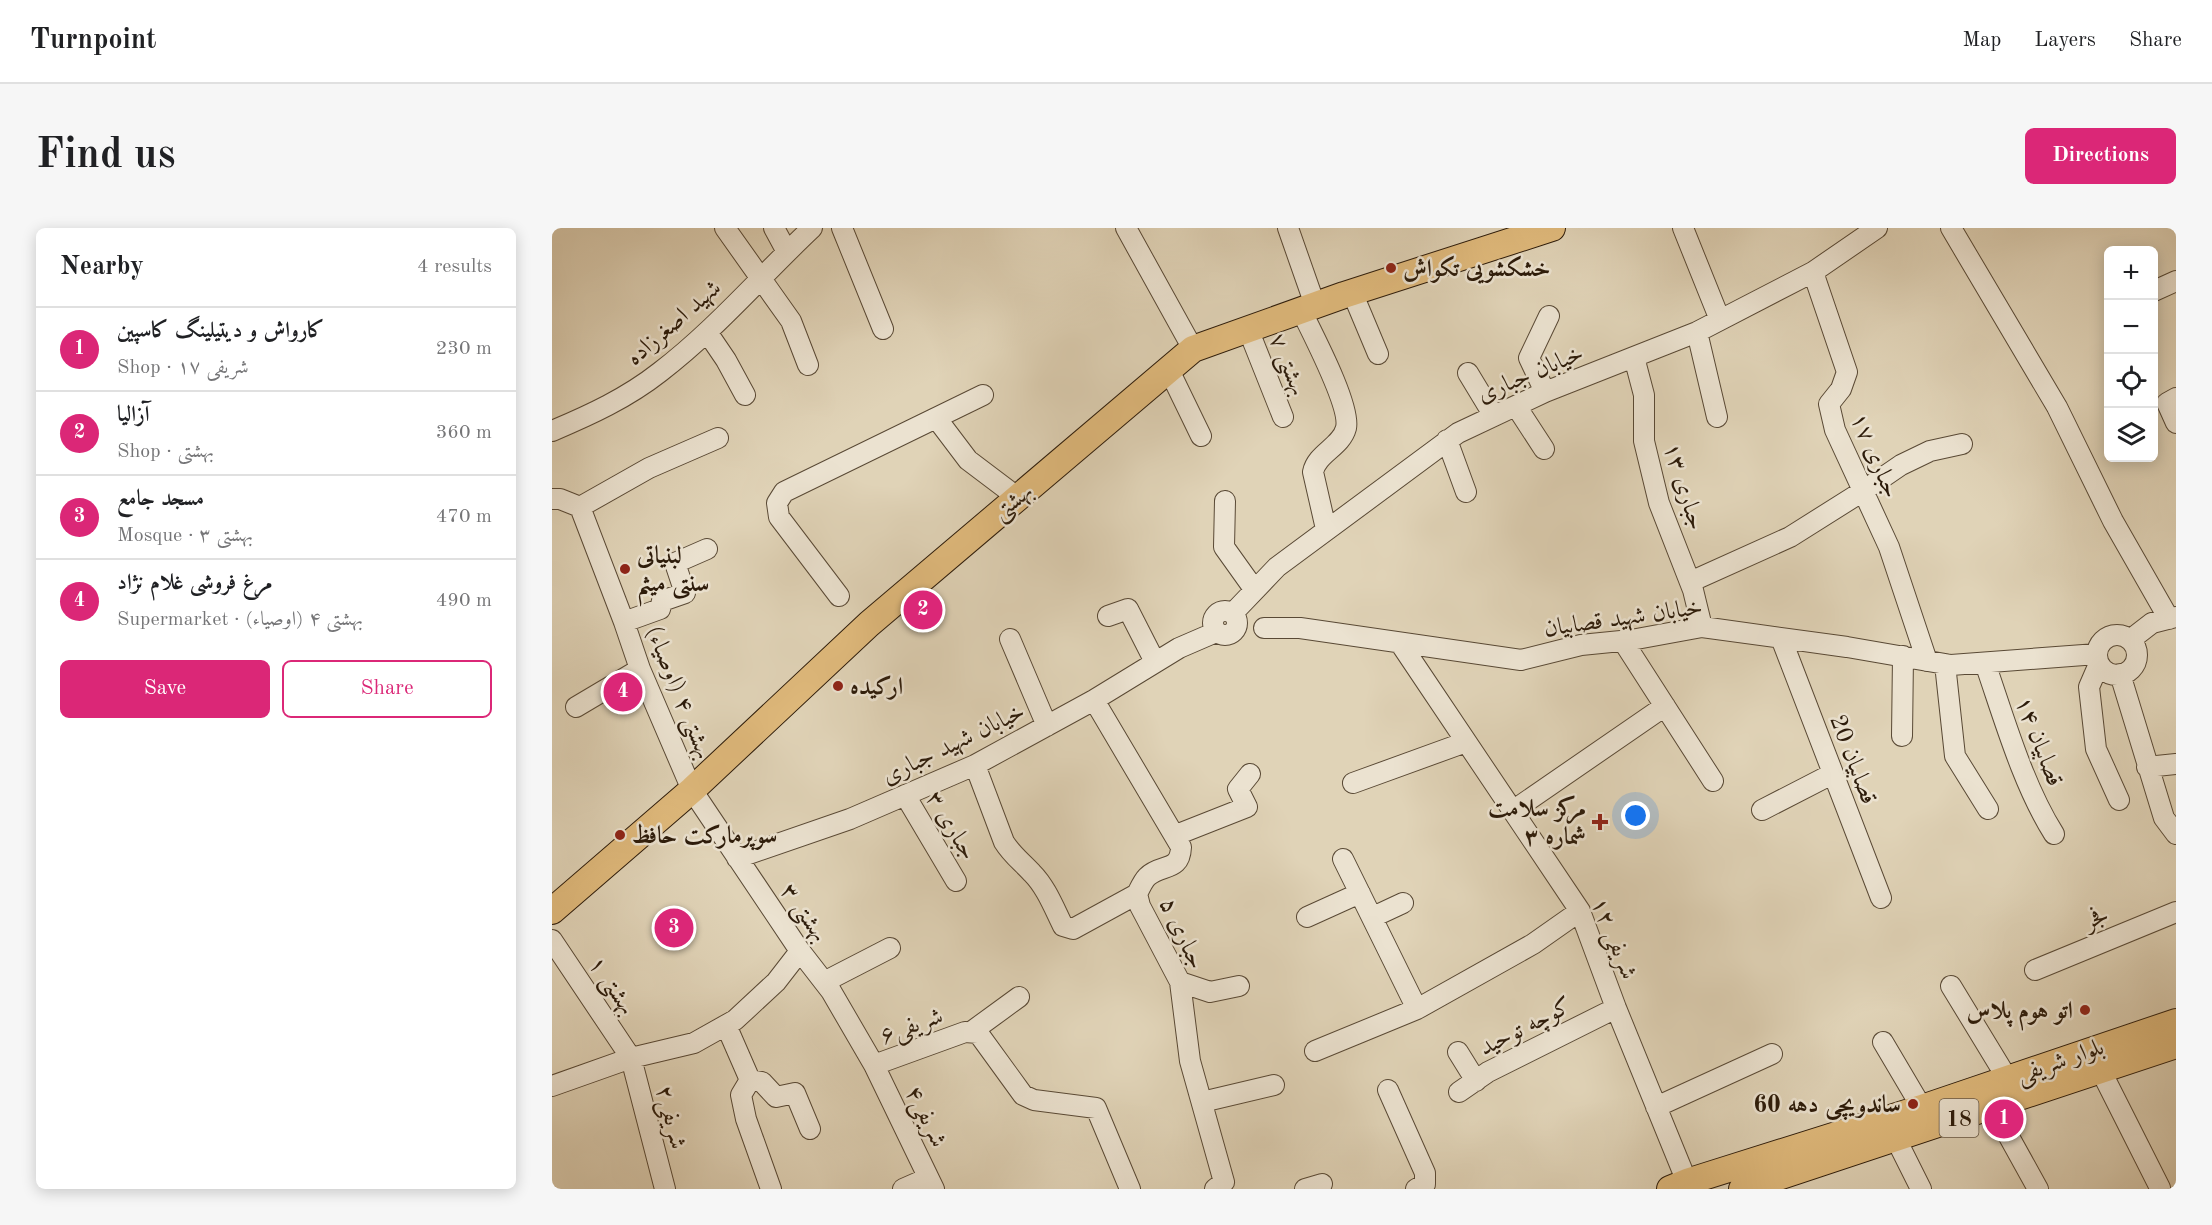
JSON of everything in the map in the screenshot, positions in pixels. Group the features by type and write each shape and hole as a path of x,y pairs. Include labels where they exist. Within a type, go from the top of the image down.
{"main road":[{"name":"بهشتی","path":"552,911 692,790 869,624 1193,349 1352,292 1552,228"},
{"name":"بلوار شریفی","path":"1679,1185 1922,1108 2176,1022"},
{"name":"بلوار شریفی","path":"1742,1189 2176,1045"}],"street":[{"path":"725,228 791,321 808,364"},
{"path":"774,228 787,252"},
{"name":"شهید اصغرزاده","path":"552,431 605,408 659,373 707,332 812,228"},
{"path":"842,228 883,329"},
{"path":"1126,228 1193,349"},
{"path":"1288,228 1308,308 1346,419 1342,436 1314,466 1313,472 1326,529"},
{"path":"1683,228 1720,320"},
{"name":"خیابان جباری","path":"1179,648 1227,623 1254,589 1277,567 1458,433 1545,392 1696,332 1813,272 1877,228"},
{"path":"1951,228 2057,407 2113,521 2172,618 2152,623 2130,640"},
{"name":"جباری ۱۷","path":"1813,272 1847,372 1841,389 1829,404 1835,430 1889,547 1936,662 1955,756 1988,809"},
{"path":"2158,289 2176,281"},
{"path":"1352,292 1378,354"},
{"path":"1545,392 1529,358 1549,316"},
{"name":"بهشتی ۷","path":"1248,329 1283,417"},
{"path":"707,332 726,360 744,395"},
{"path":"1696,332 1717,417"},
{"name":"جباری ۱۳","path":"1634,357 1644,395 1644,441 1659,503 1690,582 1702,627"},
{"path":"1168,368 1201,436"},
{"path":"1468,373 1494,416"},
{"path":"839,596 779,517 777,503 784,492 983,395"},
{"path":"2176,398 2167,403 2176,423"},
{"path":"1516,406 1544,449"},
{"path":"937,418 968,460 1017,497"},
{"path":"552,499 580,507 649,468 718,438"},
{"path":"1447,440 1466,492"},
{"path":"1690,582 1790,537 1911,460 1930,451 1962,444"},
{"path":"1225,501 1224,547 1254,589"},
{"name":"بهشتی ۴ (اوصیاء)","path":"580,507 640,669 692,790"},
{"path":"624,622 660,609 662,601 684,593 675,563 706,549"},
{"path":"1108,616 1128,609 1155,662"},
{"name":"خیابان شهید قصابیان","path":"1227,623 1264,628 1300,628 1521,660 1581,645 1702,627 1936,662 1984,663 2098,659"},
{"path":"2098,659 2105,671 2120,674 2129,671 2137,656 2130,640 2114,635 2105,639 2099,645 2098,659 2089,687 2096,749 2119,800"},
{"name":"قصابیان 20","path":"1781,638 1881,898"},
{"path":"1010,639 1047,726"},
{"path":"1623,640 1713,781"},
{"name":"شریفی ۱۲","path":"1400,643 1580,910 1656,1107 1679,1185"},
{"name":"خیابان شهید جباری","path":"737,858 850,819 975,765 1094,700 1179,648"},
{"path":"1902,736 1903,657"},
{"name":"قصابیان ۱۴","path":"1984,663 2042,815 2054,834"},
{"path":"576,707 640,669"},
{"path":"2120,674 2164,818 2176,834"},
{"name":"جباری ۵","path":"1094,700 1176,835 1181,847 1181,856 1177,863 1148,875 1137,894 1140,906 1180,982 1190,1061 1224,1187"},
{"path":"1514,810 1665,706"},
{"path":"1353,783 1466,742"},
{"path":"2148,767 2176,764"},
{"path":"975,765 1004,842 1011,853 1033,874 1063,926 1073,929 1137,894"},
{"path":"1176,835 1247,807 1238,789 1250,774"},
{"path":"1762,810 1832,774"},
{"name":"بهشتی ۳","path":"692,790 800,951 824,982 874,1065"},
{"name":"جباری ۳","path":"905,795 956,881"},
{"path":"1343,859 1417,1009"},
{"path":"1307,917 1360,893"},
{"path":"1373,917 1403,903"},
{"path":"1315,1051 1417,1009 1533,944 1580,910"},
{"name":"فجر","path":"2035,970 2176,912"},
{"name":"بهشتی ۱","path":"552,940 631,1058"},
{"path":"824,982 890,948"},
{"path":"552,1086 631,1058 694,1043 735,1020 776,982 800,951"},
{"path":"1180,982 1210,992 1239,986"},
{"path":"1951,986 2007,1078"},
{"path":"971,1032 1019,997"},
{"name":"کوچه توحید","path":"1459,1092 1488,1072 1616,1008"},
{"path":"726,1025 750,1080"},
{"name":"شریفی۶","path":"874,1065 965,1032 978,1033 1023,1095 1034,1100 1096,1108 1130,1189"},
{"path":"1883,1042 1922,1108"},
{"path":"1458,1052 1476,1081"},
{"path":"1656,1107 1772,1054"},
{"name":"شریفی۲","path":"631,1058 665,1189"},
{"name":"شریفی۴","path":"874,1065 931,1183"},
{"path":"2101,1071 2160,1188"},
{"path":"750,1080 762,1082 776,1097 795,1093 810,1129"},
{"path":"750,1080 741,1095 746,1119 771,1189"},
{"path":"1202,1102 1274,1085"},
{"path":"1388,1090 1425,1173 1425,1184 1416,1189"},
{"path":"1992,1106 2038,1189"},
{"path":"1896,1139 1914,1187"},
{"path":"903,1189 931,1183"}],"place":[{"name":"خشکشویی تکواش","path":"1391,268"},
{"name":"لبنیاتی سنتی میثم","path":"625,569"},
{"name":"آزالیا","path":"923,610"},
{"name":"ارکیده","path":"838,686"},
{"name":"مرغ فروشی غلام نژاد","path":"623,692"},
{"name":"مرکز سلامت شماره ۳","path":"1600,822"},
{"name":"سوپرمارکت حافظ","path":"620,835"},
{"name":"مسجد جامع","path":"674,928"},
{"name":"اتو هوم پلاس","path":"2085,1010"},
{"name":"ساندویچی دهه 60","path":"1913,1104"},
{"name":"کارواش و دیتیلینگ کاسپین","path":"2004,1119"}]}
